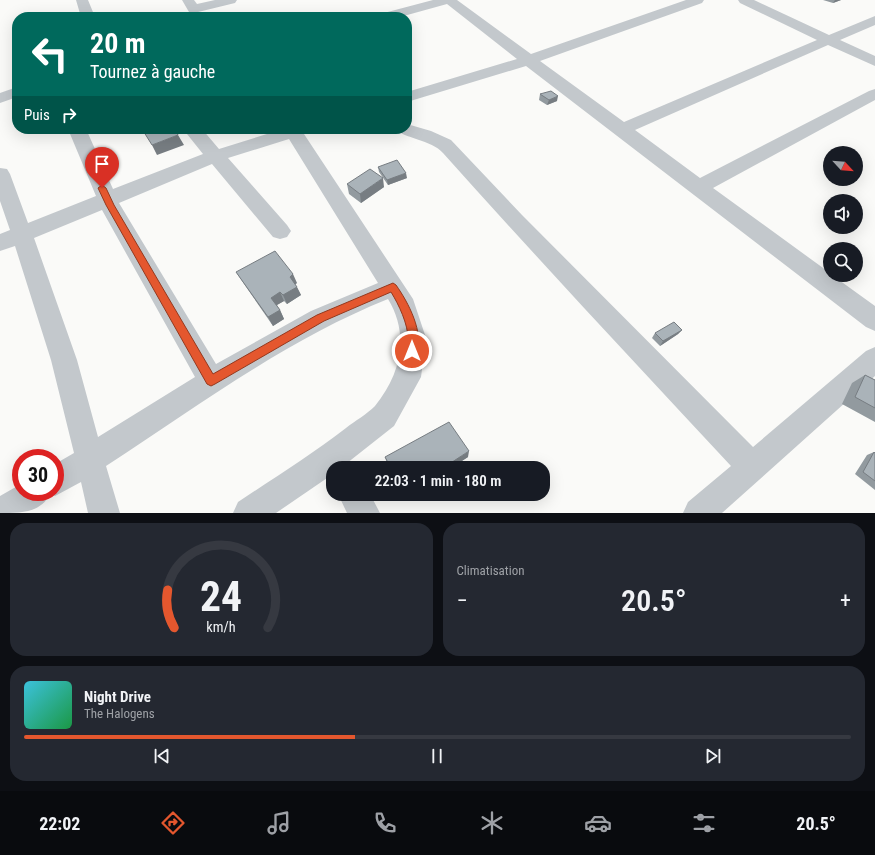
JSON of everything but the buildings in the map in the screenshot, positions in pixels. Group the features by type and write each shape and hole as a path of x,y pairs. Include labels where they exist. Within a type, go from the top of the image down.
{"street":[{"path":"82,0 86,12"},
{"path":"188,0 194,9 231,0"},
{"path":"404,12 448,0 875,320"},
{"path":"412,95 529,60 698,0"},
{"path":"744,0 875,62"},
{"path":"622,129 875,20"},
{"path":"0,98 12,94"},
{"path":"699,187 875,94"},
{"path":"412,131 445,144 515,220 752,467"},
{"path":"79,134 107,199 211,380"},
{"path":"196,134 280,231"},
{"path":"11,238 215,156 285,134"},
{"path":"300,134 405,306 414,338 408,377 384,416 336,461"},
{"path":"0,174 11,238 64,360 104,513"},
{"path":"64,476 211,380 320,318 393,287"},
{"path":"699,513 875,359"},
{"path":"249,513 326,467"},
{"path":"1,513 21,501"},
{"path":"357,501 364,513"}],"route":[{"path":"102,188 110,205 211,380 320,318 393,287 405,306 414,338 412,351"}]}
